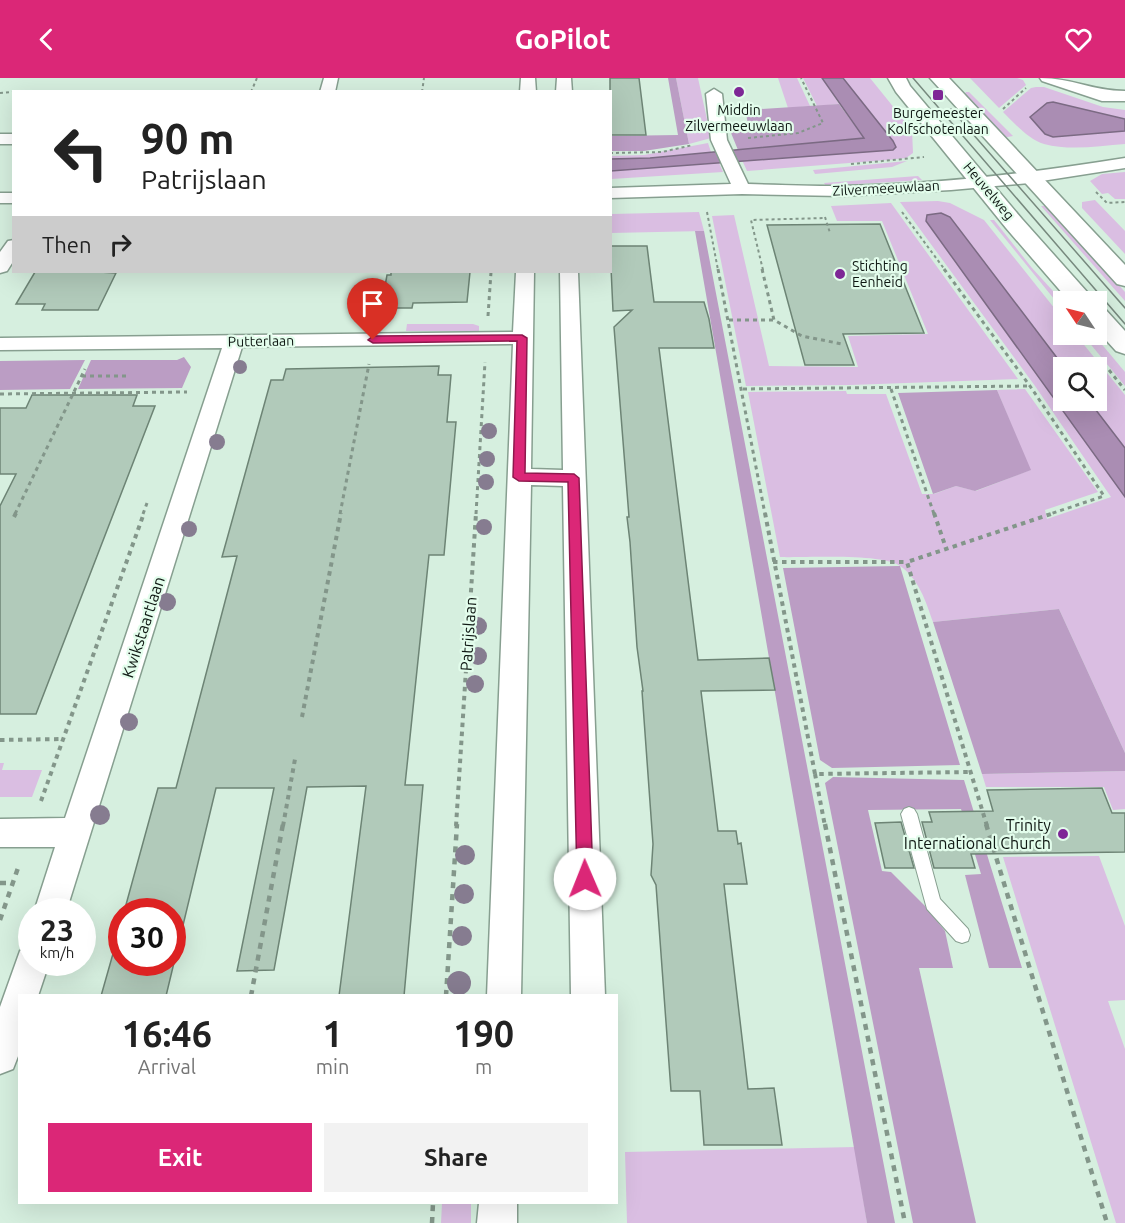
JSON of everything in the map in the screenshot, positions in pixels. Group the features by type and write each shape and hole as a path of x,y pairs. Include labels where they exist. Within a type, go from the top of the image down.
{"main road":[{"name":"Heuvelweg","path":"897,78 902,88 1007,167 1125,279"},
{"name":"Heuvelweg","path":"939,78 1007,167 1063,280 1074,291"},
{"path":"1107,326 1125,346"}],"street":[{"path":"1040,80 1102,96 1125,96"},
{"path":"714,94 721,144 741,189"},
{"path":"1007,167 1125,156"},
{"path":"1007,167 1125,163"},
{"name":"Zilvermeeuwlaan","path":"612,193 741,189 841,190 1007,167"},
{"path":"0,267 12,249"},
{"path":"504,994 525,273"},
{"path":"569,273 588,994"},
{"name":"Putterlaan","path":"0,344 522,338"},
{"name":"Kwikstaartlaan","path":"55,898 234,341"},
{"path":"519,477 574,478"},
{"path":"0,833 77,832"},
{"path":"21,994 28,976"},
{"path":"0,1056 18,1004"},
{"path":"497,1223 498,1204"}],"lane":[{"path":"909,814 933,903 962,935"}],"path":[{"path":"996,116 1040,80"},
{"path":"1086,193 1097,192 1107,203 1125,202"},
{"path":"707,210 773,562 905,1223"},
{"path":"773,562 908,562 1104,496 1030,386 901,210"},
{"path":"774,320 751,220 825,218"},
{"name":"Patrijslaan","path":"446,994 491,273"},
{"path":"729,320 774,320 802,336 842,344"},
{"path":"302,717 373,340"},
{"path":"183,403 205,341"},
{"path":"14,517 98,343"},
{"path":"82,376 127,376"},
{"path":"742,389 1030,386"},
{"path":"891,389 946,548"},
{"path":"0,394 187,392"},
{"path":"0,920 151,493"},
{"path":"908,562 1107,1223"},
{"path":"0,740 63,739"},
{"path":"250,994 295,759"},
{"path":"815,774 971,772"},
{"path":"0,883 13,883"},
{"path":"432,1223 433,1204"}],"shaded area":[{"path":"668,78 676,78 689,144 644,151 612,151 612,136 678,135"},
{"path":"676,78 698,78 711,138 689,144"},
{"path":"778,78 797,78 810,106 788,108"},
{"path":"803,78 822,78 839,104 817,106"},
{"path":"822,78 843,78 896,147 893,150 612,171 612,159 650,158 864,138"},
{"path":"843,78 870,78 912,130 913,153 906,158 888,160 747,171 742,160 893,150"},
{"path":"970,78 1017,78 1023,80 1026,85 999,108"},
{"path":"1044,87 1103,107 1125,110 1125,119 1053,102 1047,103 1045,134 1054,137 1125,131 1125,144 1064,147 1044,144 1033,139 1003,112 1031,88"},
{"path":"969,92 1013,136 1002,138 963,96"},
{"path":"1053,102 1125,119 1125,131 1053,137 1045,134 1030,117 1047,103"},
{"path":"839,104 864,138 738,150 729,128 749,128 745,110"},
{"path":"708,143 711,152 612,159 612,156 644,155"},
{"path":"907,161 892,167 815,174 813,170"},
{"path":"719,163 723,172 612,179 612,171"},
{"path":"1125,172 1125,199 1115,199 1108,193 1102,194 1090,181 1102,174"},
{"path":"918,176 922,180 826,186 824,183"},
{"path":"1095,200 1125,231 1125,254 1082,208 1082,202"},
{"path":"900,202 950,203 984,220 1053,306 1053,345 1084,345 1094,357 1056,357 950,217 927,216 926,221 1053,397 1053,411 1063,411 1125,497 1125,753 1059,609 933,622 917,584 907,571 891,562 843,557 780,557 748,392 846,391 847,394 886,394 922,494 934,494 956,486 976,491 1030,470 997,390 1025,389 1098,492 1045,510 1047,519 1111,497 1035,386"},
{"path":"891,203 1018,379 746,386 712,216 734,215 769,366 858,367 848,336 928,334 882,221 837,221 831,206"},
{"path":"1041,206 1048,206 1125,292 1125,301"},
{"path":"699,212 704,231 612,233 612,214"},
{"path":"941,213 950,217 1056,357 1053,357 1053,397 926,221 927,215"},
{"path":"990,220 994,220 1053,291 1053,298"},
{"path":"695,231 704,231 895,1223 867,1223"},
{"path":"407,324 473,324 479,326 479,331 406,331"},
{"path":"1091,345 1102,345 1125,372 1125,386 1107,364 1107,357 1101,357"},
{"path":"184,357 191,367 182,388 78,389 91,360 177,360"},
{"path":"85,360 70,389 0,390 0,361"},
{"path":"1107,373 1125,395 1125,448 1097,411 1107,411"},
{"path":"997,390 1031,470 975,491 956,486 933,494 898,393"},
{"path":"1063,411 1097,411 1125,448 1125,497"},
{"path":"900,566 960,765 832,768 820,760 783,568"},
{"path":"1059,609 1125,753 1125,771 982,774 933,622"},
{"path":"0,763 4,763 2,770 42,770 32,797 0,797"},
{"path":"1125,771 1125,809 1113,810 1104,787 986,787 982,774"},
{"path":"833,777 964,780 1022,968 989,968 965,875 981,874 961,809 868,810 882,871 891,872 925,906 945,931 953,968 919,968 976,1223 913,1223 825,783"},
{"path":"1099,856 1125,926 1125,1000 1108,1001 1125,1049 1125,1223 1116,1223 1003,857"},
{"path":"855,1147 867,1223 627,1223 625,1152"},
{"path":"442,1204 471,1204 471,1223 441,1223"}],"building":[{"path":"610,78 639,78 646,135 612,135 612,90 610,90"},
{"name":"Stichting Eenheid","path":"880,224 924,333 843,334 854,365 805,365 767,225"},
{"path":"612,246 647,246 654,302 704,302 709,319 714,348 659,348 698,660 769,658 775,690 701,691 718,831 736,831 738,844 741,843 747,884 724,884 748,1089 774,1088 782,1145 704,1145 700,1091 671,1091 656,885 651,875 653,844 643,691 637,647 614,327 632,310 613,311"},
{"path":"34,273 116,273 98,310 42,310 45,304 16,304"},
{"path":"391,273 470,273 467,302 413,303 412,308 381,308 387,275"},
{"path":"439,366 438,375 451,375 447,422 456,422 444,555 429,555 405,785 423,785 404,994 339,994 366,786 307,787 274,970 237,971 274,788 216,788 186,913 186,898 128,898 158,788 176,788 237,556 222,557 271,380 283,380 286,369"},
{"path":"32,395 137,395 133,406 155,406 36,714 0,714 0,506 16,474 0,474 0,408 26,408"},
{"name":"Trinity International Church","path":"1102,788 1112,813 1125,813 1125,852 971,854 975,868 934,868 922,822 932,822 929,812 993,811 987,790"},
{"path":"901,822 914,868 885,868 875,823"},
{"path":"108,971 108,976 171,976 166,994 102,994"}],"tram line":[{"path":"913,78 1125,324"},
{"path":"951,109 1125,308"}],"place":[{"name":"Middin Zilvermeeuwlaan","path":"739,92"},
{"name":"Burgemeester Kolfschotenlaan","path":"938,95"},
{"name":"Stichting Eenheid","path":"840,274"},
{"name":"Trinity International Church","path":"1063,834"}],"route":[{"path":"373,340 522,338 519,477 574,478 585,879"}]}
